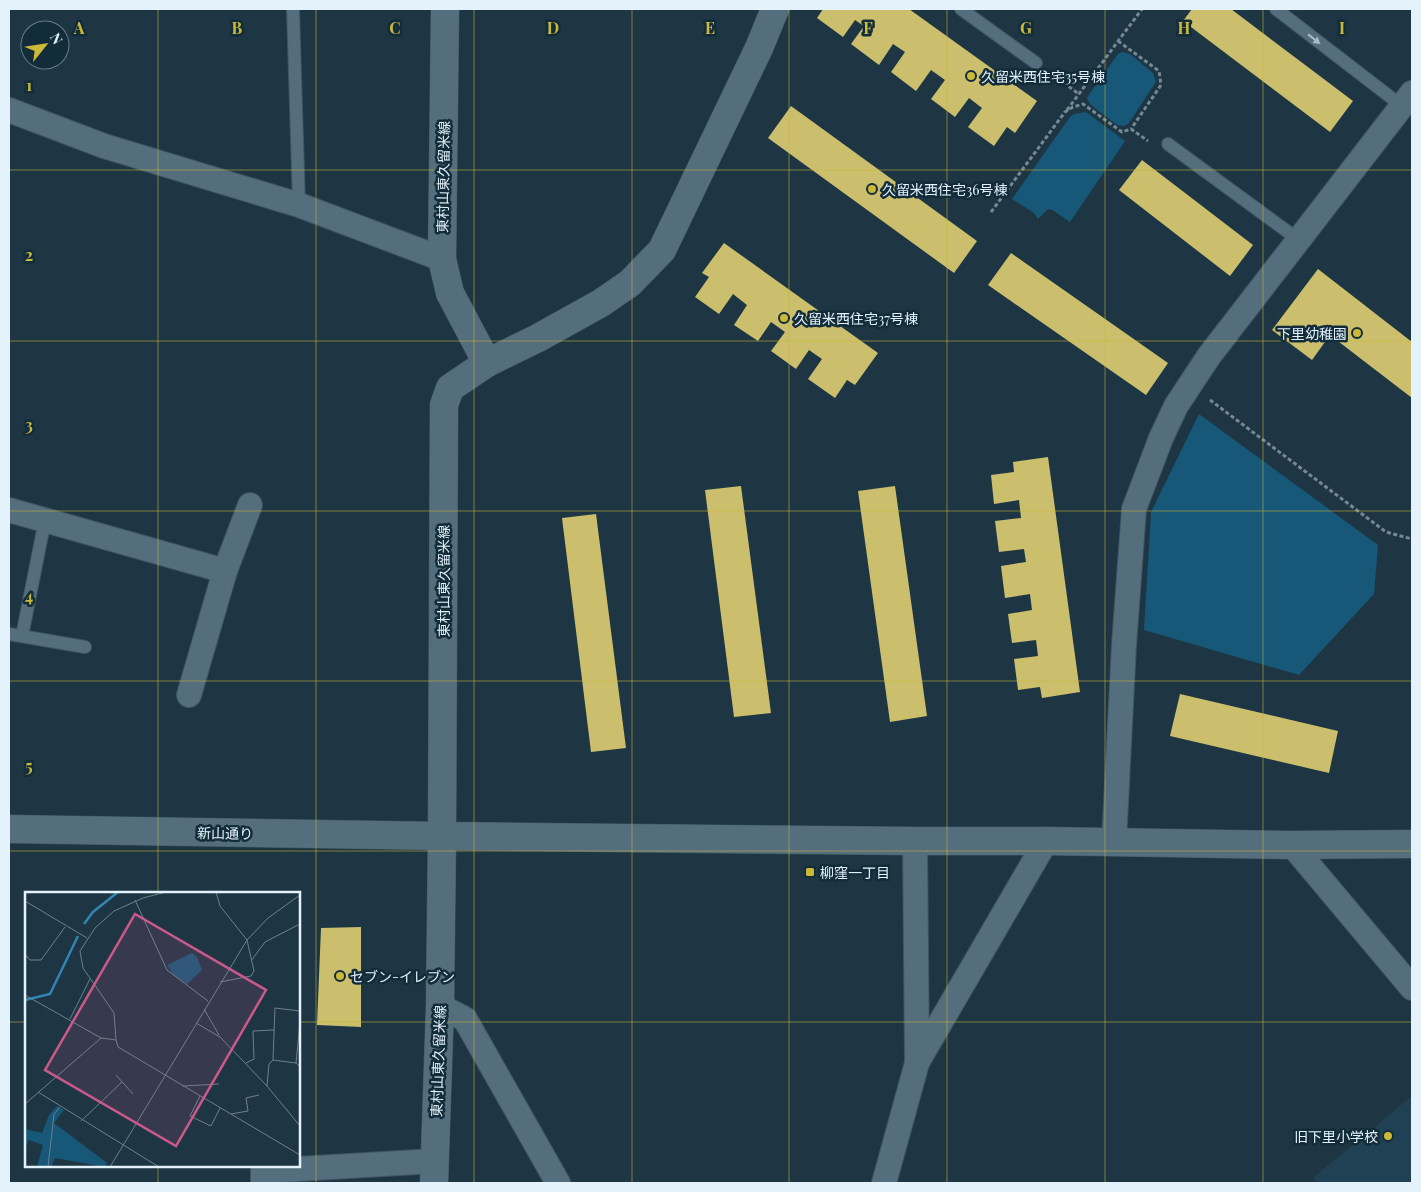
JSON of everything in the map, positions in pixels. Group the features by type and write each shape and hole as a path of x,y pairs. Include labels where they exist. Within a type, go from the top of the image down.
{"street":[{"name":"東村山東久留米線","path":"434,1172 440,1006 444,405 450,388 487,363 450,293 442,259 445,9"},
{"path":"487,363 538,338 601,303 630,282 662,250 759,48 775,9"},
{"path":"1114,842 1134,508 1161,438 1176,406 1209,356 1407,100"},
{"path":"9,110 104,146 300,205 442,259"},
{"path":"189,695 225,571 250,505"},
{"path":"9,510 225,571"},
{"name":"新山通り","path":"9,829 442,836 915,841 1046,840 1292,845 1412,844"},
{"path":"884,1183 917,1063 1046,840"},
{"path":"915,841 917,1063"},
{"path":"1292,845 1412,988"},
{"path":"440,1006 465,1019 558,1183"},
{"path":"263,1183 263,1170 434,1172"}],"lane":[{"path":"293,9 300,205"},
{"path":"961,9 1036,64"},
{"path":"1276,9 1407,100"},
{"path":"1168,144 1299,240"},
{"path":"45,520 15,635 85,647"}],"path":[{"path":"991,212 1142,9"},
{"path":"1065,112 1083,104 1122,132 1131,129 1161,86 1160,75 1159,71 1118,41"},
{"path":"1036,64 1079,94"},
{"path":"1131,129 1150,143"},
{"path":"1190,384 1386,532 1412,539"}],"shaded area":[{"path":"1122,52 1130,54 1153,73 1156,82 1129,123 1124,126 1117,125 1091,105 1087,99 1118,54"},
{"path":"1086,112 1125,141 1070,222 1051,209 1047,210 1038,219 1034,213 1012,199 1070,117 1074,114"},
{"path":"1199,414 1378,545 1374,594 1299,675 1144,630 1151,512"},
{"name":"旧下里小学校","path":"1412,1096 1412,1183 1317,1183 1314,1177"}],"building":[{"name":"久留米西住宅35号棟","path":"823,9 909,9 1037,101 1015,133 1007,127 994,146 968,127 982,108 969,98 955,117 931,99 945,80 931,70 916,91 891,72 905,52 893,44 879,65 851,44 864,26 855,20 843,37 817,18"},
{"path":"1192,9 1231,9 1353,101 1330,132 1183,21"},
{"name":"久留米西住宅36号棟","path":"791,106 977,241 954,273 768,138"},
{"path":"1142,160 1253,245 1230,276 1119,190"},
{"name":"久留米西住宅37号棟","path":"724,243 878,353 855,385 847,380 835,398 808,379 822,359 809,350 796,369 771,351 785,332 771,322 758,341 734,325 747,305 733,294 719,314 695,297 709,277 702,273"},
{"path":"1011,253 1168,363 1146,395 988,285"},
{"path":"1318,269 1412,342 1412,398 1330,335 1312,360 1272,330"},
{"path":"1048,457 1080,692 1042,698 1040,687 1018,690 1014,659 1038,656 1036,640 1012,643 1008,614 1032,610 1030,594 1005,598 1001,566 1026,562 1024,549 999,552 995,521 1021,518 1019,500 994,504 991,475 1014,472 1013,462"},
{"path":"741,486 771,713 734,717 705,490"},
{"path":"895,486 927,716 890,722 858,491"},
{"path":"596,514 626,748 591,752 562,518"},
{"path":"1180,694 1338,731 1329,773 1170,736"},
{"name":"セブン-イレブン","path":"361,927 361,1027 317,1025 321,928"}],"place":[{"name":"久留米西住宅35号棟","path":"971,76"},
{"name":"久留米西住宅36号棟","path":"872,189"},
{"name":"久留米西住宅37号棟","path":"784,318"},
{"name":"下里幼稚園","path":"1357,333"},
{"name":"柳窪一丁目","path":"810,872"},
{"name":"セブン-イレブン","path":"340,976"},
{"name":"旧下里小学校","path":"1388,1136"}]}
